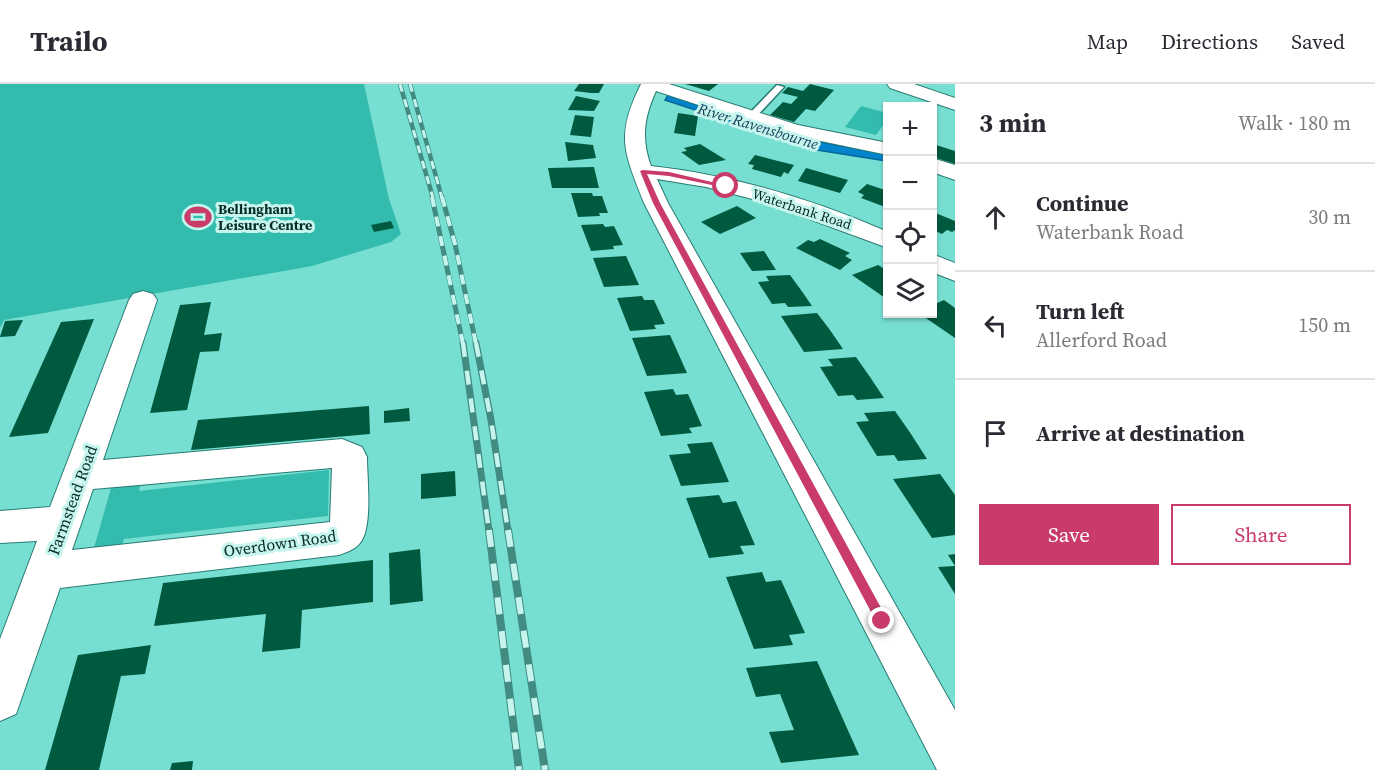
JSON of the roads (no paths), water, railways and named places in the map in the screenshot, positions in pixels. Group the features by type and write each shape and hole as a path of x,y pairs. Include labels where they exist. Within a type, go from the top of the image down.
{"street":[{"path":"883,148 795,130 651,84 640,104 633,125 634,146 661,212 955,756"},
{"path":"896,84 955,104"},
{"path":"937,166 955,173"},
{"name":"Waterbank Road","path":"643,171 669,174 781,200 834,217 883,239"},
{"path":"937,264 955,273"},
{"name":"Farmstead Road","path":"0,698 143,300"},
{"name":"Overdown Road","path":"47,571 339,538 348,530 350,457 342,453 81,476"},
{"path":"0,527 63,524"}],"lane":[{"path":"751,117 780,87"}],"water":[{"name":"River Ravensbourne","path":"668,95 798,138 883,153 883,160 817,150 665,100"}],"railway":[{"path":"400,84 433,198"},
{"path":"410,84 442,198"},
{"path":"432,197 463,344"},
{"path":"442,197 455,244 476,344"},
{"path":"463,343 489,531"},
{"path":"476,343 491,420 508,531"},
{"path":"489,530 519,770"},
{"path":"508,530 545,770"}],"place":[{"name":"Bellingham Leisure Centre","path":"198,217"}]}
